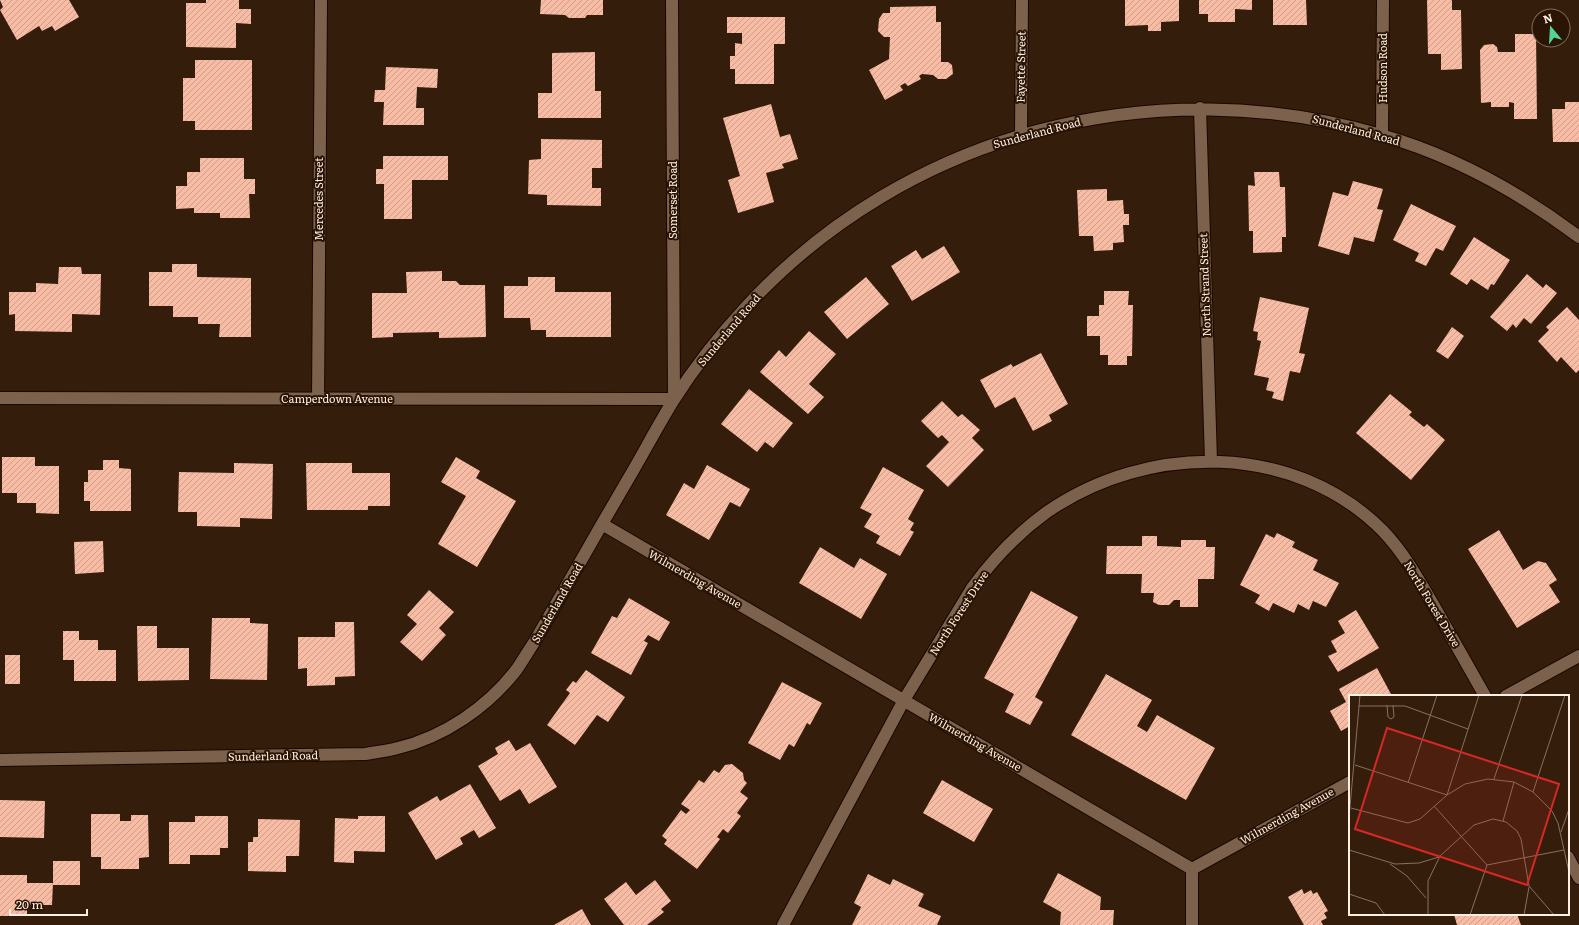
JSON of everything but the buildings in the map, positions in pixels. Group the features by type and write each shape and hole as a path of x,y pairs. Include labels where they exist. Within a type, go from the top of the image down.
{"street":[{"name":"Mercedes Street","path":"318,399 320,0"},
{"name":"Somerset Road","path":"672,0 674,399"},
{"name":"Fayette Street","path":"1021,135 1022,0"},
{"name":"Hudson Road","path":"1382,135 1383,0"},
{"name":"Sunderland Road","path":"0,760 365,754 398,748 430,737 464,719 494,695 516,670 535,641 674,399 712,347 747,306 794,260 845,220 900,186 969,153 1021,135 1094,118 1158,110 1200,108 1267,112 1320,120 1382,135 1445,158 1494,182 1550,215 1579,237"},
{"name":"North Strand Street","path":"1200,108 1211,461"},
{"name":"Camperdown Avenue","path":"0,398 674,399"},
{"name":"North Forest Drive","path":"783,925 904,700 972,588 1012,540 1048,512 1087,489 1124,475 1168,464 1211,461 1243,463 1281,470 1315,483 1353,505 1383,532 1409,563 1484,695"},
{"name":"Wilmerding Avenue","path":"602,524 1192,869 1349,783"},
{"path":"1508,695 1579,656"},
{"path":"1569,859 1579,878"},
{"path":"1192,869 1192,925"}]}
